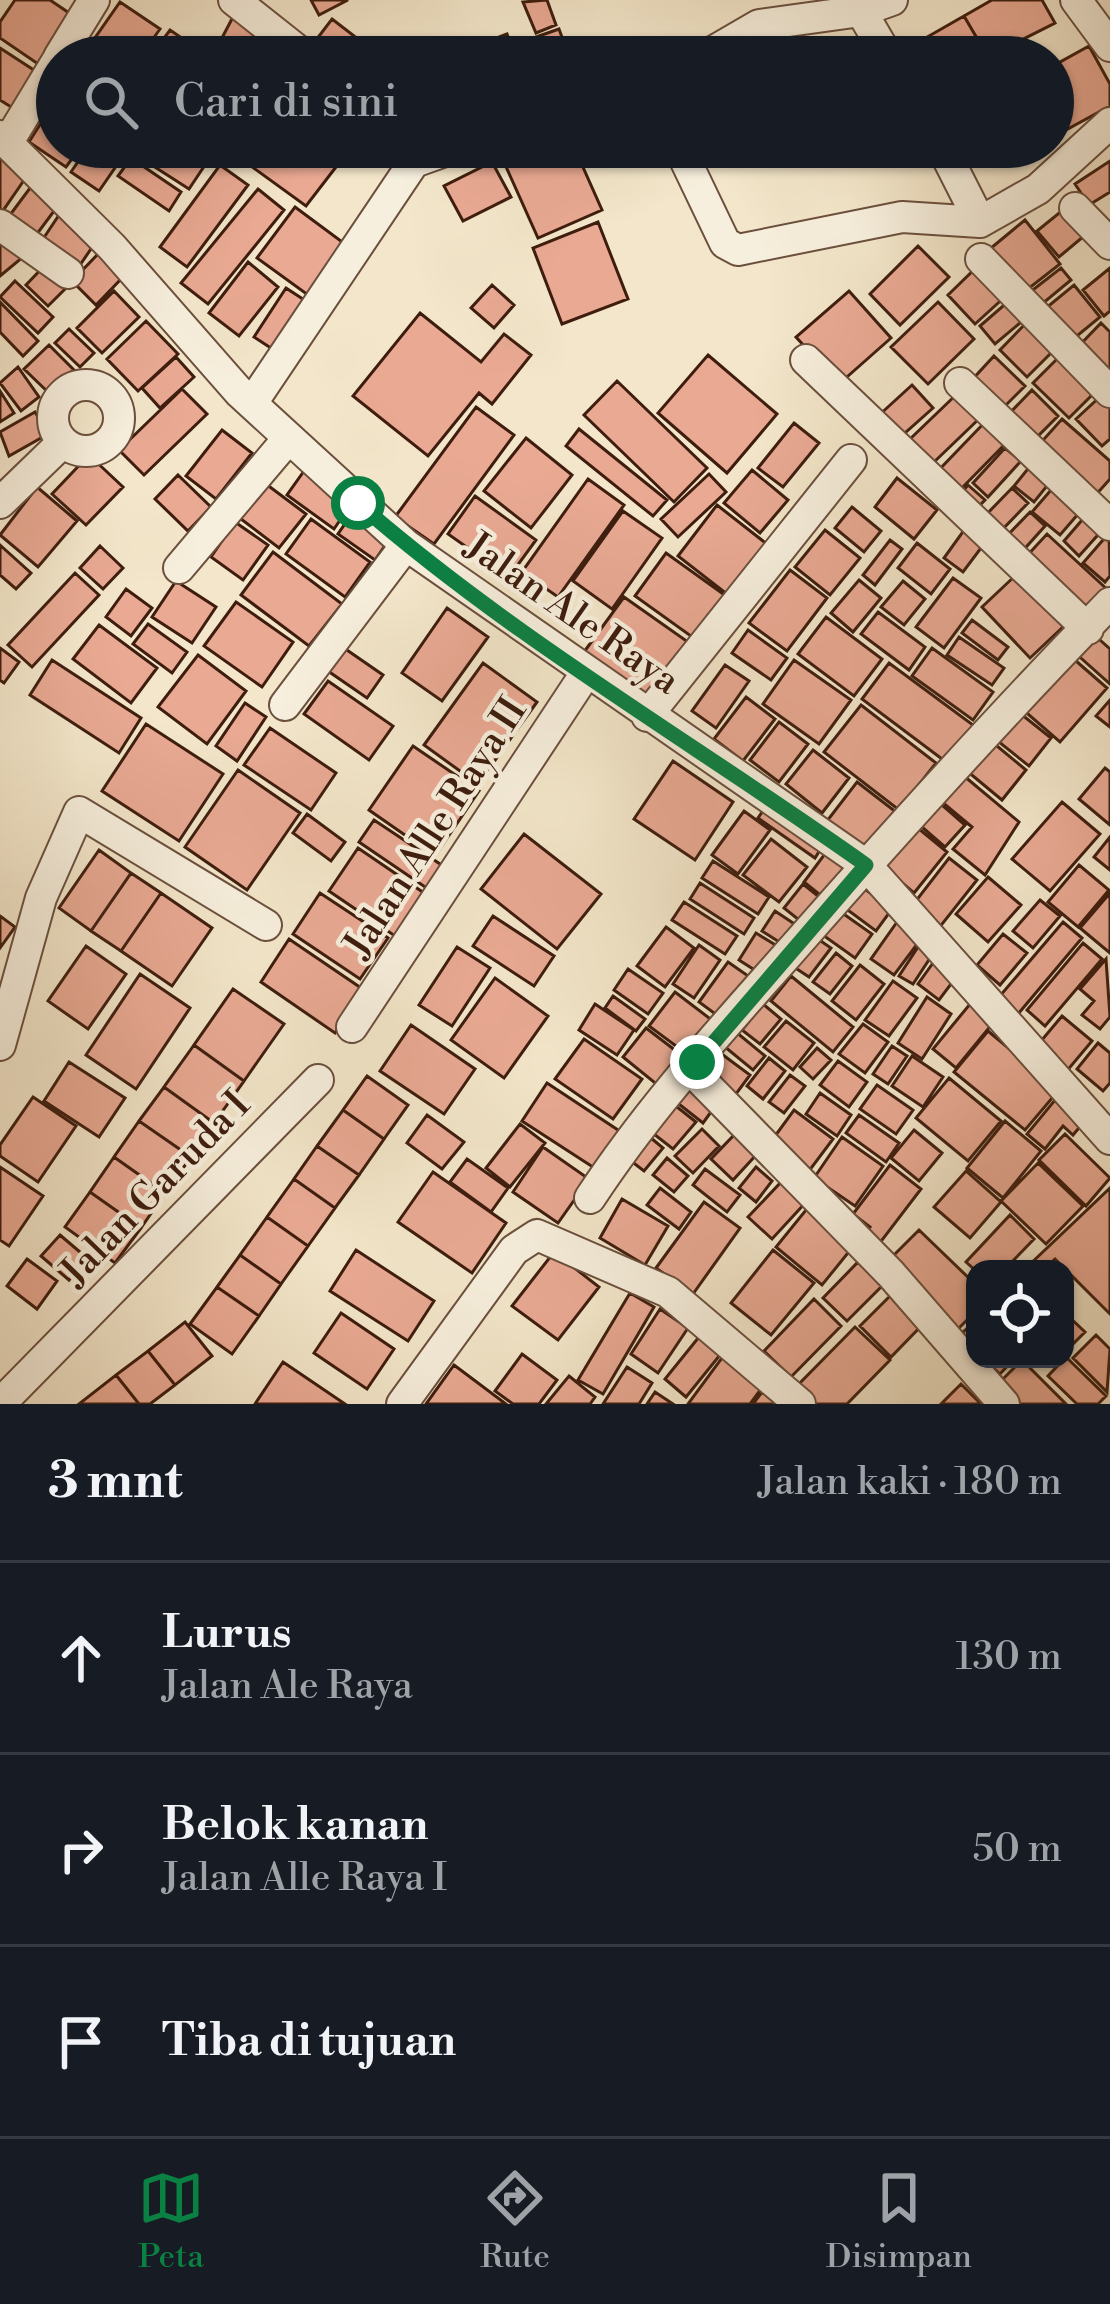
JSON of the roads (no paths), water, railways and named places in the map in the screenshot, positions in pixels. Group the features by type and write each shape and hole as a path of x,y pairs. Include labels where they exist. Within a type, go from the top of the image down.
{"street":[{"path":"72,36 94,0"},
{"path":"234,0 279,36"},
{"path":"740,36 759,25 861,11 892,0"},
{"path":"1076,0 1110,46"},
{"path":"861,11 876,36"},
{"path":"4,139 36,92"},
{"path":"1074,156 1110,123"},
{"name":"Jalan Ale Raya","path":"4,139 287,440 406,545 866,865 1110,1139"},
{"path":"252,404 400,168"},
{"path":"690,168 733,250 902,217 980,222 1037,189 1060,168"},
{"path":"953,168 980,222"},
{"path":"1075,208 1110,244"},
{"path":"0,225 68,273"},
{"path":"980,260 1110,392"},
{"path":"590,1198 638,1126 866,865 1101,622 806,360"},
{"path":"960,383 1110,525"},
{"path":"179,568 287,440"},
{"path":"0,503 62,443"},
{"path":"647,716 851,460"},
{"path":"286,705 406,545"},
{"name":"Jalan Alle Raya II","path":"352,1027 586,673"},
{"path":"0,1045 40,898 79,812 91,814 266,925"},
{"path":"697,1062 699,1078 891,1274 1004,1404"},
{"name":"Jalan Garuda I","path":"0,1404 317,1080"},
{"path":"402,1404 514,1250 530,1236 551,1237 668,1292 800,1404"}]}
